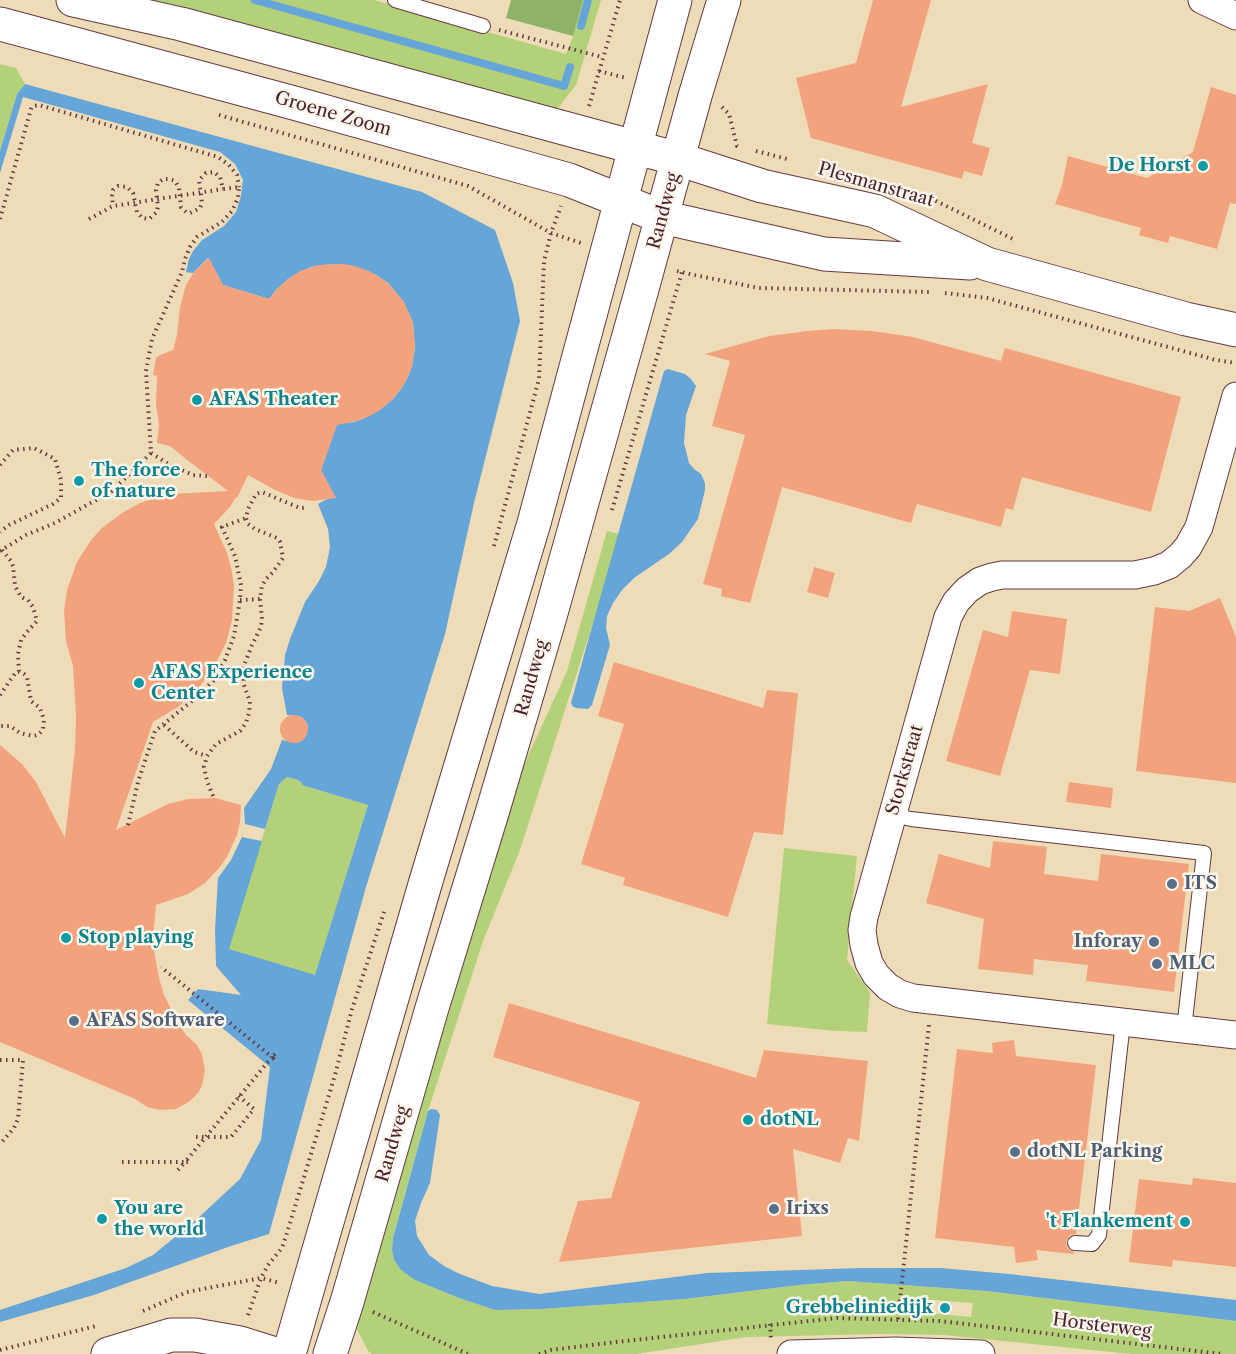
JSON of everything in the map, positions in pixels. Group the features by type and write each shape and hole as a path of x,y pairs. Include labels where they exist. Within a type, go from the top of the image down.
{"main road":[{"path":"73,0 181,24 678,159"},
{"path":"290,1354 426,881 534,523 675,0"},
{"name":"Randweg","path":"330,1354 546,631 695,96 724,0"},
{"name":"Groene Zoom","path":"0,24 560,177 662,217"},
{"name":"Plesmanstraat","path":"678,159 762,186 875,212 987,264 1236,330"},
{"name":"Plesmanstraat","path":"662,217 824,254 987,264"},
{"path":"105,1340 195,1335 240,1343 275,1354"}],"street":[{"path":"1202,0 1236,16"},
{"name":"Storkstraat","path":"1234,409 1199,527 1188,547 1168,565 1154,571 1136,574 1002,575 980,581 960,597 948,617 862,930 869,963 876,975 888,987 913,998 1236,1035"},
{"path":"791,1354 896,1351 981,1354"}],"lane":[{"path":"395,0 483,26"},
{"path":"893,814 911,819 1204,852 1184,1029"},
{"path":"1075,1243 1092,1244 1099,1235 1123,1022"}],"path":[{"path":"582,134 620,0"},
{"path":"483,26 602,57"},
{"path":"599,71 653,85"},
{"name":"Plesmanstraat","path":"695,96 719,105 729,114 736,146 794,161"},
{"path":"0,219 33,106 39,105 218,156 237,175 238,198 232,212 222,222 196,237 190,246 182,273 152,339 146,371 152,453"},
{"name":"Groene Zoom","path":"215,114 468,186 551,233"},
{"path":"113,206 113,190 118,186 127,187 133,193 136,212 142,218 149,219 157,212 156,190 158,183 163,179 175,181 181,207 190,213 200,208 202,203 199,180 206,173 214,172 220,177 223,189"},
{"path":"88,219 113,206 239,187"},
{"name":"Plesmanstraat","path":"896,189 930,198 1021,243"},
{"path":"492,555 539,379 544,261 551,233 608,251"},
{"path":"650,263 759,288 940,292 987,298 1216,360 1236,363"},
{"path":"612,510 682,272"},
{"path":"0,465 13,450 34,448 55,459 61,480 61,498 0,532"},
{"path":"152,453 193,476 207,476"},
{"path":"19,672 18,654 21,640 37,621 33,607 28,600 21,597 15,586 11,561 1,551 26,535 55,523 112,491 152,453"},
{"path":"213,796 204,767 207,756 216,744 240,731 246,723 250,702 244,685 243,668 261,627 262,586 283,558 277,538 249,524 246,518 248,509 256,494 262,492 300,508 306,508"},
{"path":"128,825 138,782 155,731 197,698 213,681 234,636 241,585 235,556 222,527 246,518"},
{"path":"240,600 260,599"},
{"path":"220,669 243,674"},
{"path":"0,695 16,672 19,672"},
{"path":"0,726 10,726 20,733 33,736 43,730 43,715 40,708 31,700 27,677 19,672"},
{"path":"164,725 195,752 207,756"},
{"path":"135,1315 186,1292 261,1278 282,1248 335,1075 352,1009 389,900"},
{"path":"161,967 274,1057 237,1095 178,1170"},
{"path":"898,1319 931,1001"},
{"path":"0,1060 23,1060 18,1119 14,1128 0,1144"},
{"path":"196,1137 231,1137 254,1109 237,1095"},
{"path":"122,1162 192,1162"},
{"name":"Horsterweg","path":"539,1354 551,1350 823,1318 940,1321 1187,1352 1222,1354"},
{"path":"0,1350 105,1340"}],"green space":[{"path":"137,0 374,0 566,54 583,0 601,0 576,85 555,112"},
{"path":"511,0 583,0 573,36 506,18"},
{"path":"0,64 16,68 25,84 17,94 0,151"},
{"path":"607,531 619,534 601,598 520,850 483,941 428,1111 393,1238 394,1260 401,1270 415,1280 495,1310 685,1299 848,1281 986,1291 1236,1321 1236,1354 1131,1354 944,1335 882,1334 747,1337 636,1354 372,1354 369,1352 357,1330 360,1306 516,782 567,671","holes":["919,1299 973,1303 971,1317 918,1312"]},
{"path":"287,777 299,780 302,785 368,805 315,976 228,949 279,784"},
{"path":"784,848 857,856 847,960 870,992 867,1032 767,1024"}],"water":[{"path":"25,84 422,192 495,230 513,283 520,321 474,503 445,634 366,887 269,1234 94,1295 0,1322 0,1310 126,1268 153,1255 196,1220 240,1179 261,1140 270,1067 188,1000 198,989 241,995 216,966 215,930 218,878 231,860 242,837 262,841 229,949 315,975 368,805 302,785 298,780 287,777 279,784 265,829 245,824 244,808 271,769 282,740 296,743 306,736 308,725 302,717 287,715 282,688 285,655 305,602 326,567 330,547 328,529 318,504 335,497 321,470 337,424 365,418 392,400 408,377 415,347 413,323 404,302 388,283 363,269 339,264 311,267 288,279 269,299 223,285 208,258 193,273 186,272 193,251 202,240 224,226 236,212 241,196 243,180 235,164 220,152 23,97 0,173 0,151 17,94"},
{"path":"668,369 685,374 696,386 686,415 684,443 689,463 701,474 705,483 698,519 682,542 634,578 613,603 607,616 606,628 610,645 592,705 588,709 573,707 571,703 586,648 664,371"},
{"path":"437,1110 440,1115 430,1183 415,1221 417,1236 429,1255 444,1266 492,1286 539,1294 707,1273 941,1268 1236,1300 1236,1321 986,1291 848,1281 685,1299 495,1310 415,1280 401,1270 394,1260 393,1238 428,1111"}],"building":[{"path":"873,0 931,0 901,107 988,84 972,143 990,148 982,176 964,171 962,179 811,138 796,78 856,63"},
{"name":"De Horst","path":"1211,87 1236,95 1236,204 1230,203 1217,249 1170,236 1168,243 1139,235 1141,228 1055,204 1068,156 1147,178 1193,152"},
{"name":"AFAS Experience Center","path":"209,258 223,285 269,299 288,279 300,271 319,265 344,264 371,272 388,283 404,302 413,322 415,347 408,377 392,400 370,416 337,425 321,470 336,498 312,501 294,498 248,475 237,498 214,524 227,553 234,586 232,620 226,643 213,669 196,691 178,707 153,722 116,830 168,804 188,799 215,798 241,805 237,835 219,868 205,883 188,894 156,905 153,938 164,995 186,1035 197,1045 202,1054 205,1070 202,1086 190,1101 176,1109 160,1110 147,1107 135,1099 0,1042 0,745 22,764 36,782 65,838 75,749 76,716 73,666 66,641 64,611 67,590 77,562 102,528 140,503 172,494 228,491 170,446 157,443 159,425 156,404 157,376 153,375 156,358 173,350 186,285 194,272"},
{"path":"833,329 872,331 913,337 1001,361 1005,348 1181,397 1151,512 1022,477 1013,510 1006,508 1001,527 917,504 911,523 782,487 750,603 721,596 722,589 703,584 745,435 712,426 730,361 705,354 769,336"},
{"path":"814,567 835,573 828,598 807,592"},
{"path":"1220,598 1236,637 1236,783 1136,771 1155,607 1189,611"},
{"path":"1012,611 1067,619 1060,674 1030,670 1000,776 946,761 983,630 1008,637"},
{"path":"614,662 763,708 767,690 798,693 783,835 754,832 728,917 623,885 625,878 581,864 624,724 598,716"},
{"path":"294,715 304,719 308,729 304,739 294,743 284,739 280,729 284,719"},
{"path":"1069,782 1113,788 1111,808 1066,802"},
{"path":"993,841 1047,847 1044,874 1098,881 1101,854 1189,864 1174,992 1086,981 1088,965 1034,959 1033,975 978,969 984,919 926,903 939,854 990,868"},
{"name":"dotNL","path":"509,1003 756,1078 764,1050 868,1061 859,1141 848,1138 840,1163 793,1149 802,1236 559,1262 578,1201 611,1198 640,1102 493,1057"},
{"name":"dotNL Parking","path":"1014,1040 1016,1056 1096,1065 1076,1234 1070,1235 1066,1242 1067,1248 1074,1254 1036,1250 1038,1260 1016,1263 1014,1247 935,1238 957,1049 993,1053 992,1043"},
{"name":"'t Flankement","path":"1193,1178 1236,1183 1236,1267 1173,1260 1172,1267 1129,1262 1139,1179 1192,1185"}],"waterway":[{"path":"255,0 564,86 570,67"},
{"path":"581,26 588,0"}],"place":[{"name":"De Horst","path":"1203,166"},
{"name":"AFAS Theater","path":"197,400"},
{"name":"The force of nature","path":"79,481"},
{"name":"AFAS Experience Center","path":"139,683"},
{"name":"ITS","path":"1172,884"},
{"name":"Stop playing","path":"66,938"},
{"name":"Inforay","path":"1154,942"},
{"name":"MLC","path":"1157,964"},
{"name":"AFAS Software","path":"74,1021"},
{"name":"dotNL","path":"748,1120"},
{"name":"dotNL Parking","path":"1015,1152"},
{"name":"Irixs","path":"774,1209"},
{"name":"You are the world","path":"102,1219"},
{"name":"'t Flankement","path":"1185,1222"},
{"name":"Grebbeliniedijk","path":"945,1308"}]}
